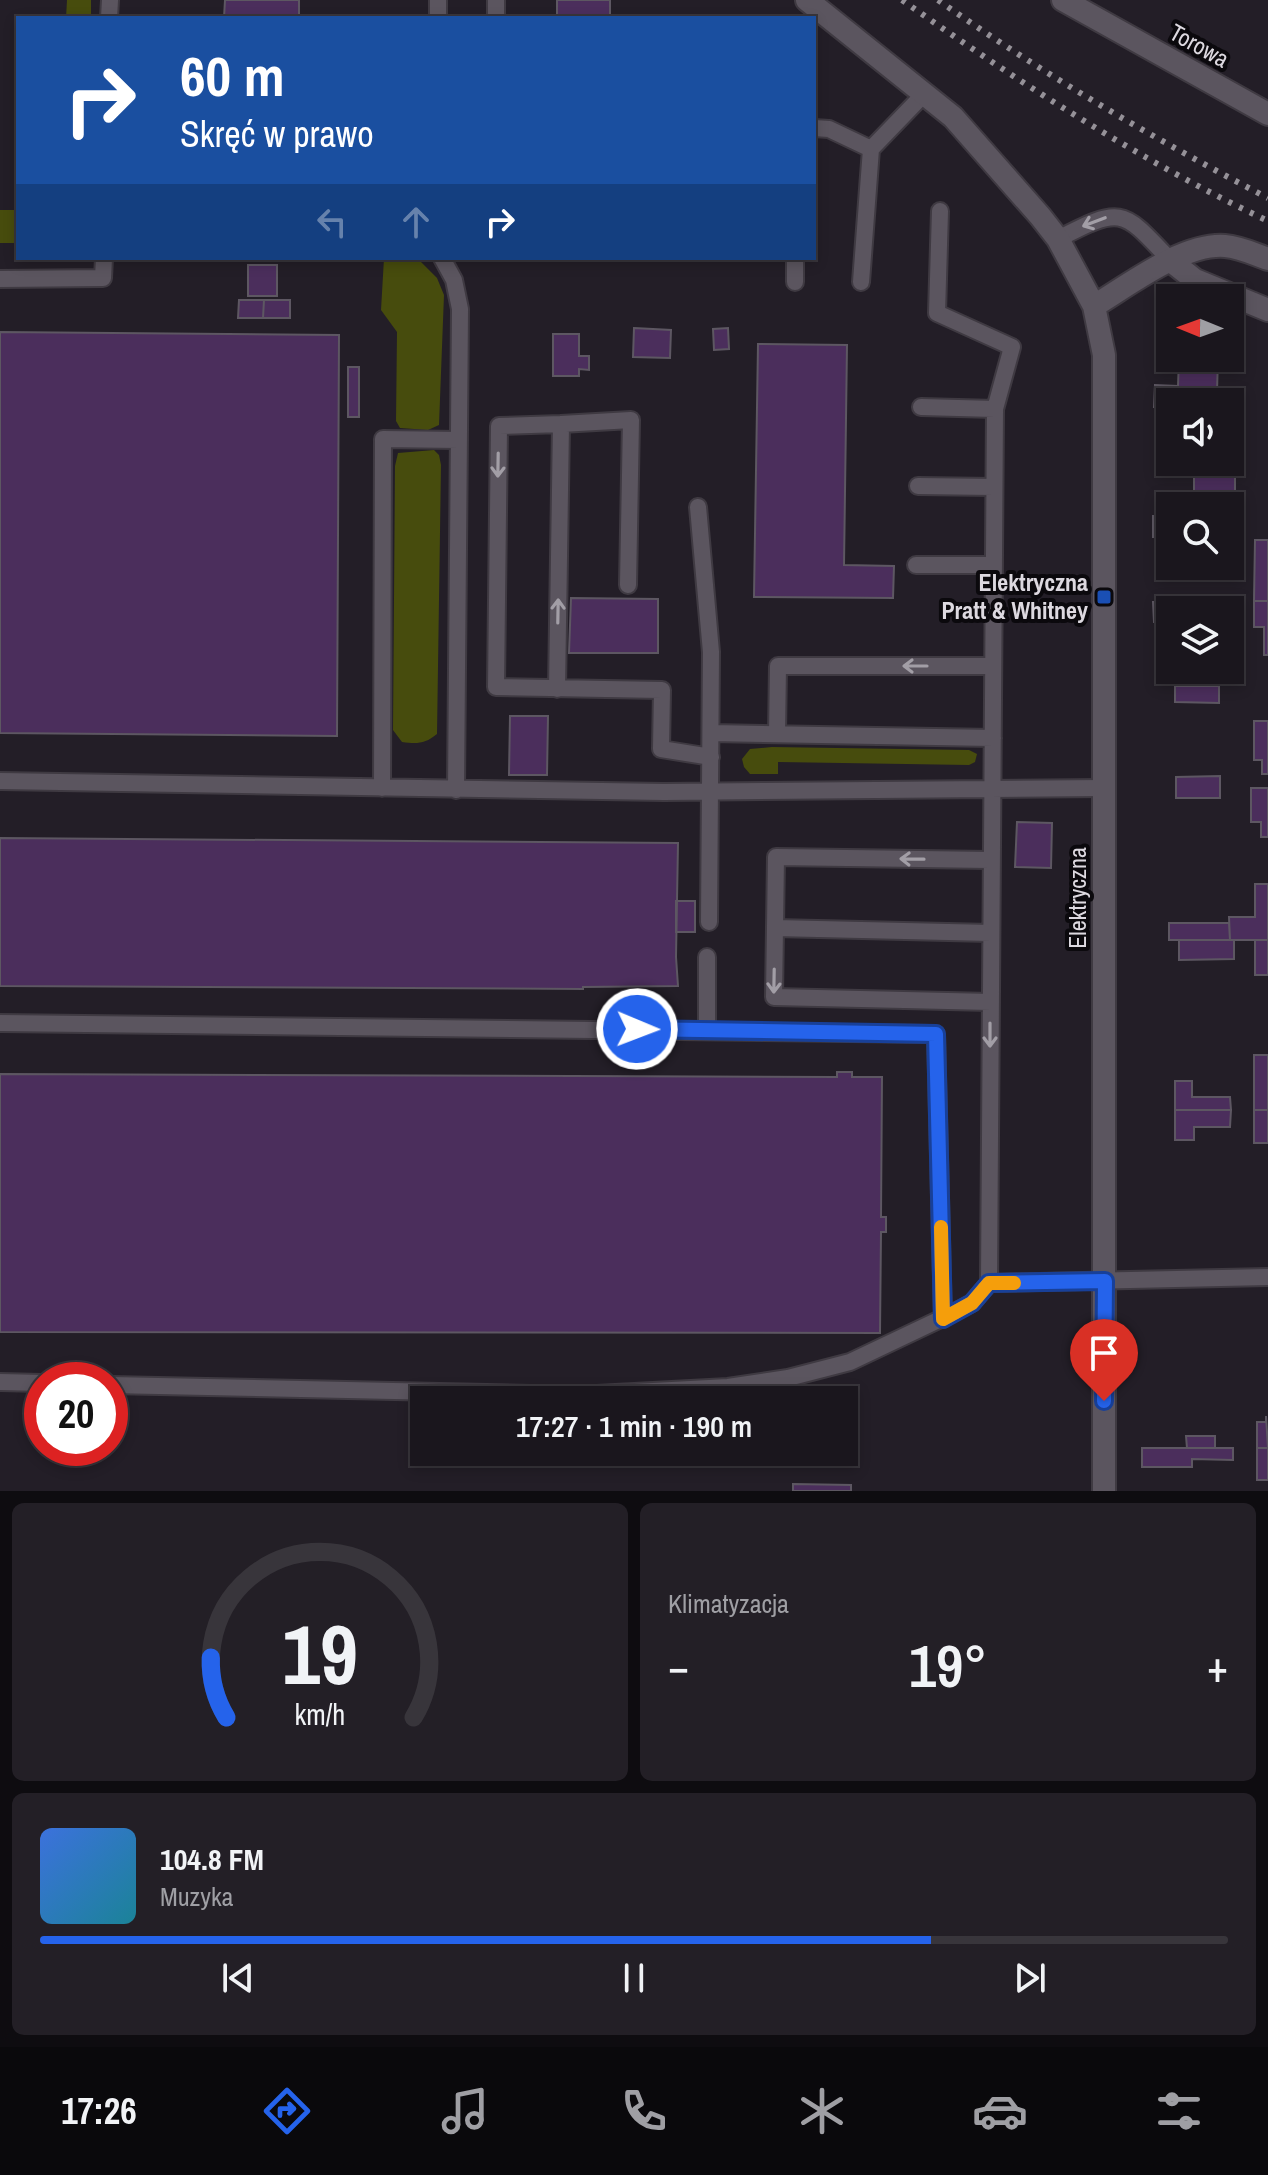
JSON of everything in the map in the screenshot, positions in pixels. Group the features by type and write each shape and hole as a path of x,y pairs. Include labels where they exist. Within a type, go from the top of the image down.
{"street":[{"name":"Elektryczna","path":"807,0 953,117 1058,239 1094,306 1104,355 1104,1491"},
{"name":"Torowa","path":"1063,0 1268,114"},
{"path":"1094,306 1171,261 1205,248 1225,246 1268,259"},
{"path":"1171,261 1195,280 1268,310"}],"lane":[{"path":"861,282 871,149 924,94"},
{"path":"816,128 829,129 871,149"},
{"path":"128,1385 562,1395 660,1393 728,1387 788,1378 850,1362 972,1303 989,1283 995,409 1012,347 937,313 940,211"},
{"path":"1058,239 1095,221 1123,217 1135,224 1171,261"},
{"path":"0,279 103,278 104,260"},
{"path":"443,260 454,280 460,309 456,790"},
{"path":"795,260 795,282"},
{"path":"921,407 995,409"},
{"path":"628,585 631,420 499,426 496,687 662,690 661,749 711,757"},
{"path":"557,689 561,424"},
{"path":"382,788 383,439 459,440"},
{"path":"918,486 994,487"},
{"path":"698,507 711,652 709,922"},
{"path":"916,565 994,565"},
{"path":"777,734 778,666 993,666"},
{"path":"711,733 993,738"},
{"path":"0,781 711,792 1104,788"},
{"path":"990,860 776,857 774,997 991,1002"},
{"path":"775,928 991,933"},
{"path":"707,957 707,1030"},
{"path":"0,1023 936,1034 943,1319"},
{"path":"989,1283 1268,1277"},
{"path":"0,1382 24,1383"}],"green space":[{"path":"67,0 91,0 91,16 66,16"},
{"path":"0,210 16,210 16,243 0,243"},
{"path":"384,260 419,260 437,278 444,295 439,425 428,430 400,428 396,421 397,332 381,310"},
{"path":"434,450 439,455 441,465 437,734 425,741 407,743 402,742 393,730 395,466 398,453"},
{"path":"750,749 969,750 977,754 975,762 969,765 778,762 778,774 750,774 742,759"}],"building":[{"path":"225,0 299,0 299,16 224,16"},
{"path":"557,0 610,0 610,16 557,16"},
{"path":"248,265 277,265 277,296 248,296"},
{"path":"239,300 264,300 263,318 238,318"},
{"path":"264,300 290,300 290,318 263,318"},
{"path":"634,328 671,330 670,358 633,357"},
{"path":"728,328 729,349 714,350 713,329"},
{"path":"0,332 339,335 337,736 0,733"},
{"path":"553,334 579,334 579,356 589,356 589,370 579,369 579,376 553,376"},
{"path":"758,344 847,345 844,565 894,566 893,598 754,597"},
{"path":"348,367 359,367 359,417 348,417"},
{"path":"1178,372 1218,372 1217,388 1156,388 1154,407 1155,385 1178,386"},
{"path":"1194,476 1235,476 1235,492 1186,492 1194,491"},
{"path":"1153,516 1156,516 1156,537 1153,537"},
{"path":"1255,540 1268,540 1268,601 1254,601"},
{"path":"571,598 658,599 658,653 569,653"},
{"path":"1254,601 1268,601 1268,655 1264,655 1264,627 1254,627"},
{"path":"1153,602 1156,602 1156,622"},
{"path":"1175,686 1219,686 1219,703 1175,702"},
{"path":"510,716 548,716 547,775 509,775"},
{"path":"1254,721 1268,721 1268,774 1262,774 1262,760 1254,760"},
{"path":"1220,776 1220,798 1176,798 1176,777"},
{"path":"1251,788 1268,788 1268,837 1261,837 1261,822 1251,822"},
{"path":"1017,822 1052,823 1051,868 1015,867"},
{"path":"0,838 678,843 678,986 583,989 0,986"},
{"path":"1255,884 1268,884 1268,940 1230,940 1229,917 1255,917"},
{"path":"676,901 695,901 695,932 676,932"},
{"path":"1169,923 1229,923 1230,940 1169,940"},
{"path":"1179,940 1234,940 1234,959 1179,960"},
{"path":"1255,940 1268,940 1268,975 1255,975"},
{"path":"1254,1055 1268,1055 1268,1110 1254,1110"},
{"path":"837,1072 852,1072 852,1077 882,1077 881,1217 886,1217 886,1232 881,1232 880,1333 0,1332 0,1074 837,1077"},
{"path":"1175,1081 1192,1081 1192,1097 1230,1097 1231,1110 1175,1110"},
{"path":"1175,1110 1231,1110 1230,1127 1194,1127 1194,1140 1175,1140"},
{"path":"1254,1110 1268,1110 1268,1143 1254,1143"},
{"path":"1266,1416 1268,1448 1257,1448 1257,1422 1266,1422"},
{"path":"1186,1436 1215,1436 1215,1448 1187,1448"},
{"path":"1142,1448 1233,1448 1233,1460 1192,1459 1192,1467 1142,1467"},
{"path":"1257,1448 1268,1448 1268,1480 1257,1480"},
{"path":"793,1484 851,1485 851,1491 793,1491"}],"railway":[{"path":"902,0 990,61 1126,146 1268,221"},
{"path":"938,0 1100,105 1268,198"}],"slow traffic":[{"path":"941,1227 943,1319 972,1303 989,1283 1014,1283"}],"place":[{"name":"Elektryczna Pratt & Whitney","path":"1104,597"}],"route":[{"path":"637,1029 936,1034 943,1319 972,1303 989,1283 1105,1281 1104,1401"}]}
